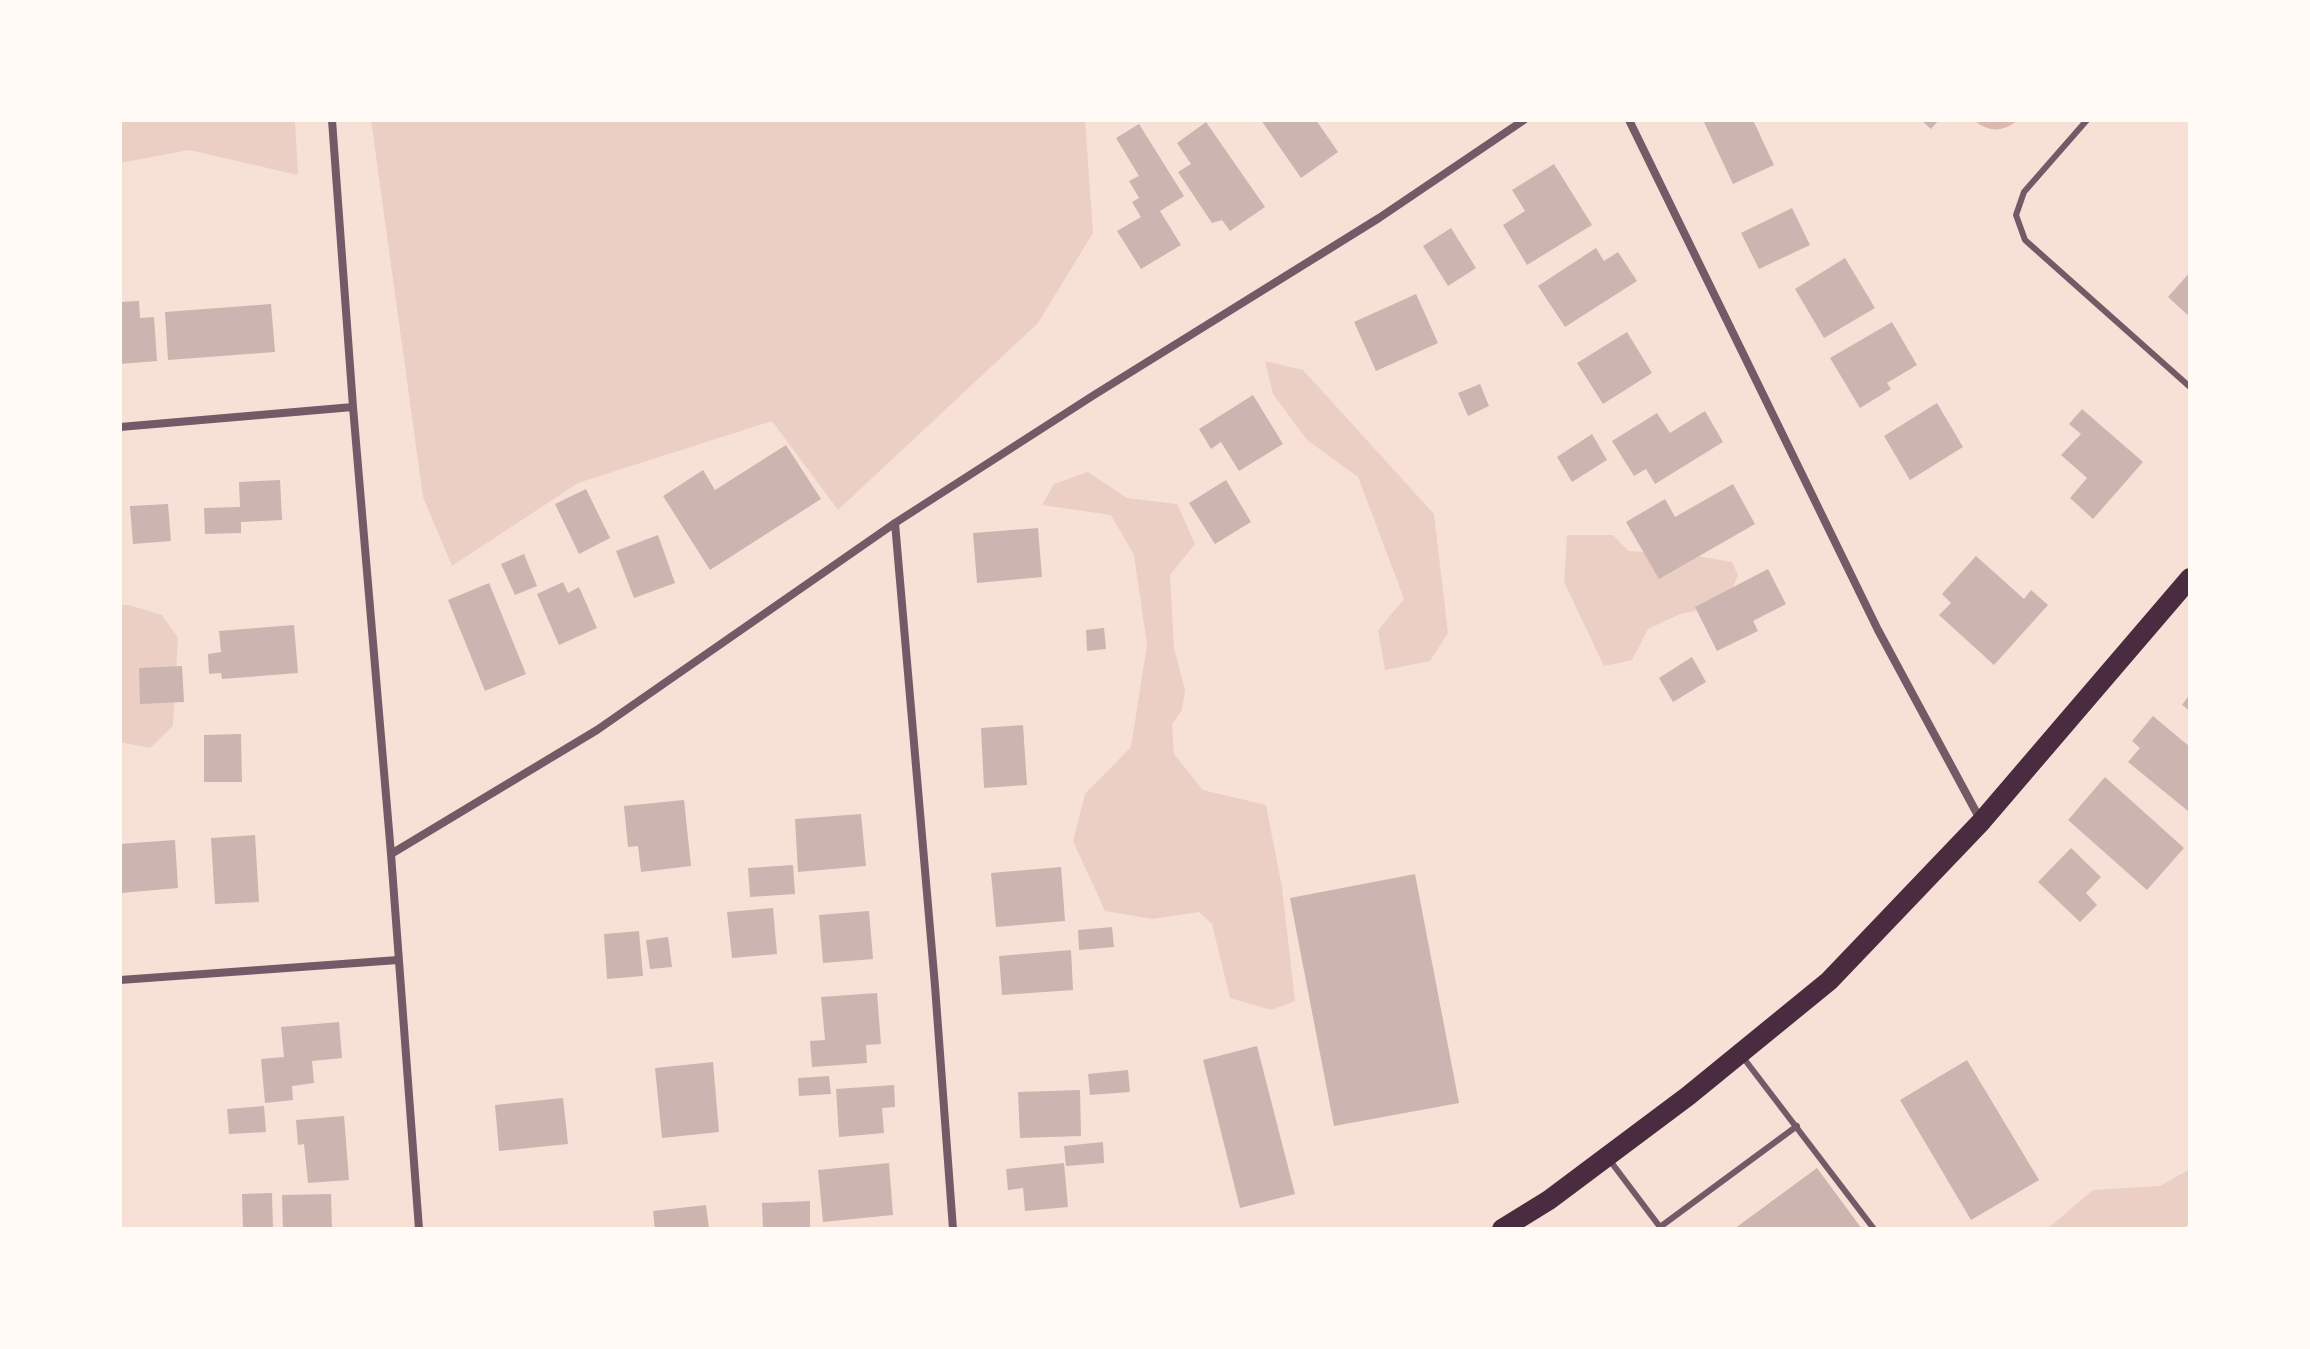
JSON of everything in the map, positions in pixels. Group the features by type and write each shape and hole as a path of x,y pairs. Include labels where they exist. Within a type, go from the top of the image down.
{"main road":[{"path":"1502,1229 1549,1200 1688,1096 1829,981 1981,822 2190,578"}],"street":[{"path":"332,120 419,1229"},
{"path":"391,854 597,730 895,523 1379,218 1524,120"},
{"path":"1629,120 1878,630 1981,822"},
{"path":"120,427 353,407"},
{"path":"895,523 953,1229"},
{"path":"120,980 398,960"}],"lane":[{"path":"2087,120 2024,192 2016,215 2020,228 2025,240 2190,387"},
{"path":"1740,1053 1874,1229"},
{"path":"1607,1157 1660,1227 1797,1126"}],"shaded area":[{"path":"120,120 295,120 298,175 189,150 120,163"},
{"path":"371,120 1085,120 1093,233 1038,323 838,510 772,421 578,483 452,566 423,497"},
{"path":"1974,120 2018,120 1996,129"},
{"path":"1265,361 1303,370 1434,514 1448,633 1430,661 1385,670 1378,630 1404,599 1358,477 1307,440 1273,394"},
{"path":"1088,472 1127,498 1177,504 1195,544 1170,575 1174,648 1185,690 1182,710 1172,724 1174,754 1203,790 1266,805 1282,887 1295,1001 1271,1010 1230,998 1212,924 1199,912 1152,919 1105,911 1073,841 1085,794 1131,747 1147,645 1134,555 1111,515 1042,505 1054,484"},
{"path":"1567,535 1613,535 1628,551 1685,554 1732,562 1738,575 1725,605 1680,614 1648,629 1632,660 1604,666 1564,582"},
{"path":"120,605 162,615 178,638 173,726 150,748 120,742"},
{"path":"2190,1169 2190,1223 2183,1229 2047,1229 2093,1190 2160,1186"}],"building":[{"path":"1261,120 1316,120 1338,152 1301,178"},
{"path":"1703,120 1753,120 1774,165 1733,184"},
{"path":"1921,120 1939,120 1931,129"},
{"path":"1206,122 1265,207 1230,231 1222,220 1212,223 1178,172 1191,164 1177,143"},
{"path":"1139,124 1184,196 1160,211 1181,245 1141,269 1117,231 1141,217 1132,202 1139,198 1129,181 1139,176 1116,138"},
{"path":"1554,164 1592,225 1527,265 1503,225 1525,211 1512,190"},
{"path":"1792,208 1810,245 1759,269 1741,233"},
{"path":"1451,228 1476,268 1448,286 1423,246"},
{"path":"1596,248 1604,261 1618,252 1637,281 1565,327 1538,286"},
{"path":"1845,258 1875,308 1824,338 1795,289"},
{"path":"2190,272 2190,317 2168,297"},
{"path":"1416,294 1438,343 1376,371 1354,322"},
{"path":"139,301 140,318 154,317 157,361 120,364 120,302"},
{"path":"271,304 275,352 168,360 165,312"},
{"path":"1892,322 1917,365 1887,383 1891,389 1860,408 1830,358"},
{"path":"1627,332 1652,373 1603,404 1577,363"},
{"path":"1480,384 1489,406 1468,416 1458,393"},
{"path":"1253,395 1283,444 1239,471 1221,442 1211,449 1199,429"},
{"path":"1937,403 1963,447 1910,480 1884,436"},
{"path":"2082,409 2143,462 2093,519 2070,498 2087,478 2061,455 2081,434 2069,424"},
{"path":"1705,411 1723,442 1655,484 1646,469 1634,476 1612,441 1657,413 1670,433"},
{"path":"1592,434 1607,460 1572,482 1557,457"},
{"path":"786,445 821,499 710,570 663,496 703,470 715,490"},
{"path":"280,480 282,520 241,522 241,533 205,534 204,508 240,507 239,482"},
{"path":"1226,480 1251,522 1215,544 1189,503"},
{"path":"1733,484 1755,524 1659,579 1626,522 1665,499 1675,517"},
{"path":"586,489 610,538 579,554 555,504"},
{"path":"168,504 171,541 133,544 130,506"},
{"path":"1038,528 1042,577 977,583 973,533"},
{"path":"658,535 675,583 634,598 616,551"},
{"path":"524,554 537,586 515,595 501,564"},
{"path":"1976,556 2024,599 2031,590 2048,605 1994,665 1939,615 1951,603 1942,594"},
{"path":"1768,569 1786,604 1753,621 1758,631 1717,651 1695,607"},
{"path":"563,582 568,593 579,587 597,628 559,645 537,594"},
{"path":"489,583 526,674 485,691 448,600"},
{"path":"294,625 298,673 222,679 221,673 209,674 208,654 221,652 219,631"},
{"path":"1104,628 1106,649 1087,651 1086,630"},
{"path":"1692,657 1706,682 1673,702 1659,678"},
{"path":"182,666 184,702 140,704 139,668"},
{"path":"2190,694 2190,711 2182,705"},
{"path":"2153,716 2190,747 2188,811 2128,762 2140,748 2132,741"},
{"path":"1023,725 1027,785 984,788 981,728"},
{"path":"241,734 242,782 204,782 204,735"},
{"path":"2105,777 2184,848 2147,890 2068,820"},
{"path":"684,800 691,866 641,872 638,846 628,847 624,806"},
{"path":"861,814 866,866 798,872 795,819"},
{"path":"255,835 259,902 215,904 211,838"},
{"path":"175,840 178,888 121,893 120,844"},
{"path":"2071,848 2101,877 2086,893 2097,905 2080,922 2038,882"},
{"path":"793,865 795,894 750,897 748,868"},
{"path":"1061,867 1065,921 996,927 991,873"},
{"path":"1415,874 1459,1103 1334,1126 1290,898"},
{"path":"773,908 777,954 732,958 727,912"},
{"path":"869,911 873,959 823,963 819,915"},
{"path":"1112,927 1114,947 1079,950 1078,930"},
{"path":"639,931 643,976 607,979 604,934"},
{"path":"668,937 672,967 650,969 646,940"},
{"path":"1071,950 1073,990 1002,995 999,956"},
{"path":"877,993 881,1044 866,1045 867,1063 812,1067 810,1041 825,1040 821,997"},
{"path":"339,1022 342,1058 312,1061 314,1083 292,1086 293,1100 265,1103 261,1059 284,1057 281,1027"},
{"path":"1257,1046 1295,1194 1240,1208 1203,1060"},
{"path":"1967,1060 2039,1180 1971,1220 1900,1100"},
{"path":"713,1062 719,1132 662,1138 655,1068"},
{"path":"1128,1070 1130,1092 1090,1095 1088,1074"},
{"path":"829,1076 831,1094 799,1096 798,1078"},
{"path":"894,1085 895,1107 882,1108 884,1133 839,1137 836,1089"},
{"path":"1080,1090 1081,1136 1020,1138 1018,1092"},
{"path":"563,1098 568,1144 499,1151 495,1105"},
{"path":"264,1106 266,1132 229,1134 227,1109"},
{"path":"344,1116 349,1180 308,1183 304,1144 298,1145 296,1120"},
{"path":"1103,1142 1104,1163 1066,1166 1064,1146"},
{"path":"889,1163 893,1215 823,1222 818,1170"},
{"path":"1064,1163 1068,1207 1025,1211 1023,1188 1008,1190 1006,1169"},
{"path":"1817,1168 1862,1229 1734,1229"},
{"path":"272,1193 273,1229 243,1229 242,1194"},
{"path":"331,1194 332,1229 283,1229 282,1195"},
{"path":"810,1201 810,1229 763,1229 762,1203"},
{"path":"706,1205 709,1229 655,1229 653,1211"}]}
